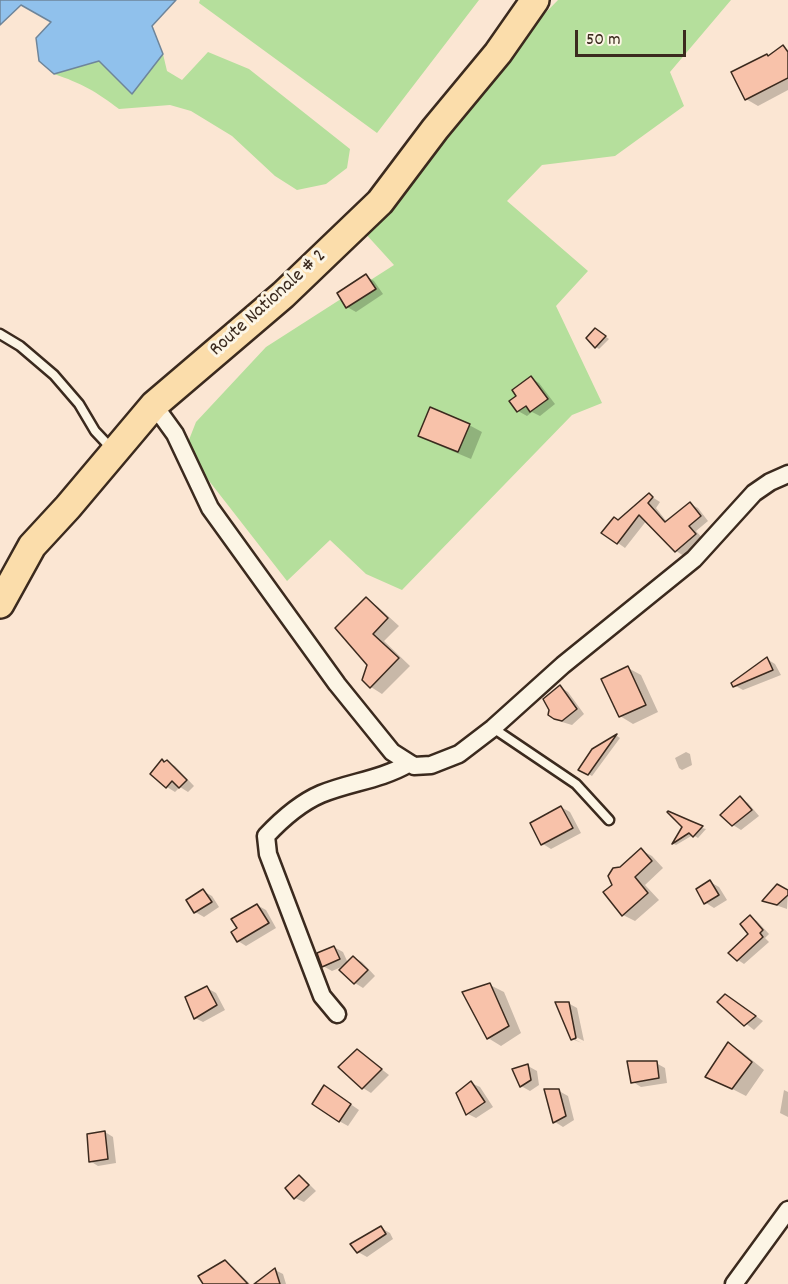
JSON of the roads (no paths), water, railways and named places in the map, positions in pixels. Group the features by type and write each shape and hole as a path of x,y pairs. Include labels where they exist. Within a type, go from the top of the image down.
{"main road":[{"name":"Route Nationale # 2","path":"0,604 32,546 154,405 283,295 380,202 435,129 498,53 535,0"}],"street":[{"path":"154,405 175,434 210,508 337,684 392,752 414,766 431,765 459,754 493,728 563,665 694,559 754,493 788,474"},
{"path":"337,1014 322,996 267,854 266,837 283,818 320,794 381,777 408,764"},
{"path":"734,1284 788,1210"}],"lane":[{"path":"0,334 20,346 54,375 79,404 95,431 114,451"},
{"path":"493,728 576,784 609,820"}],"water":[{"path":"0,0 176,0 152,26 163,54 132,94 99,61 54,74 39,61 36,38 51,22 21,5 0,25"}]}
